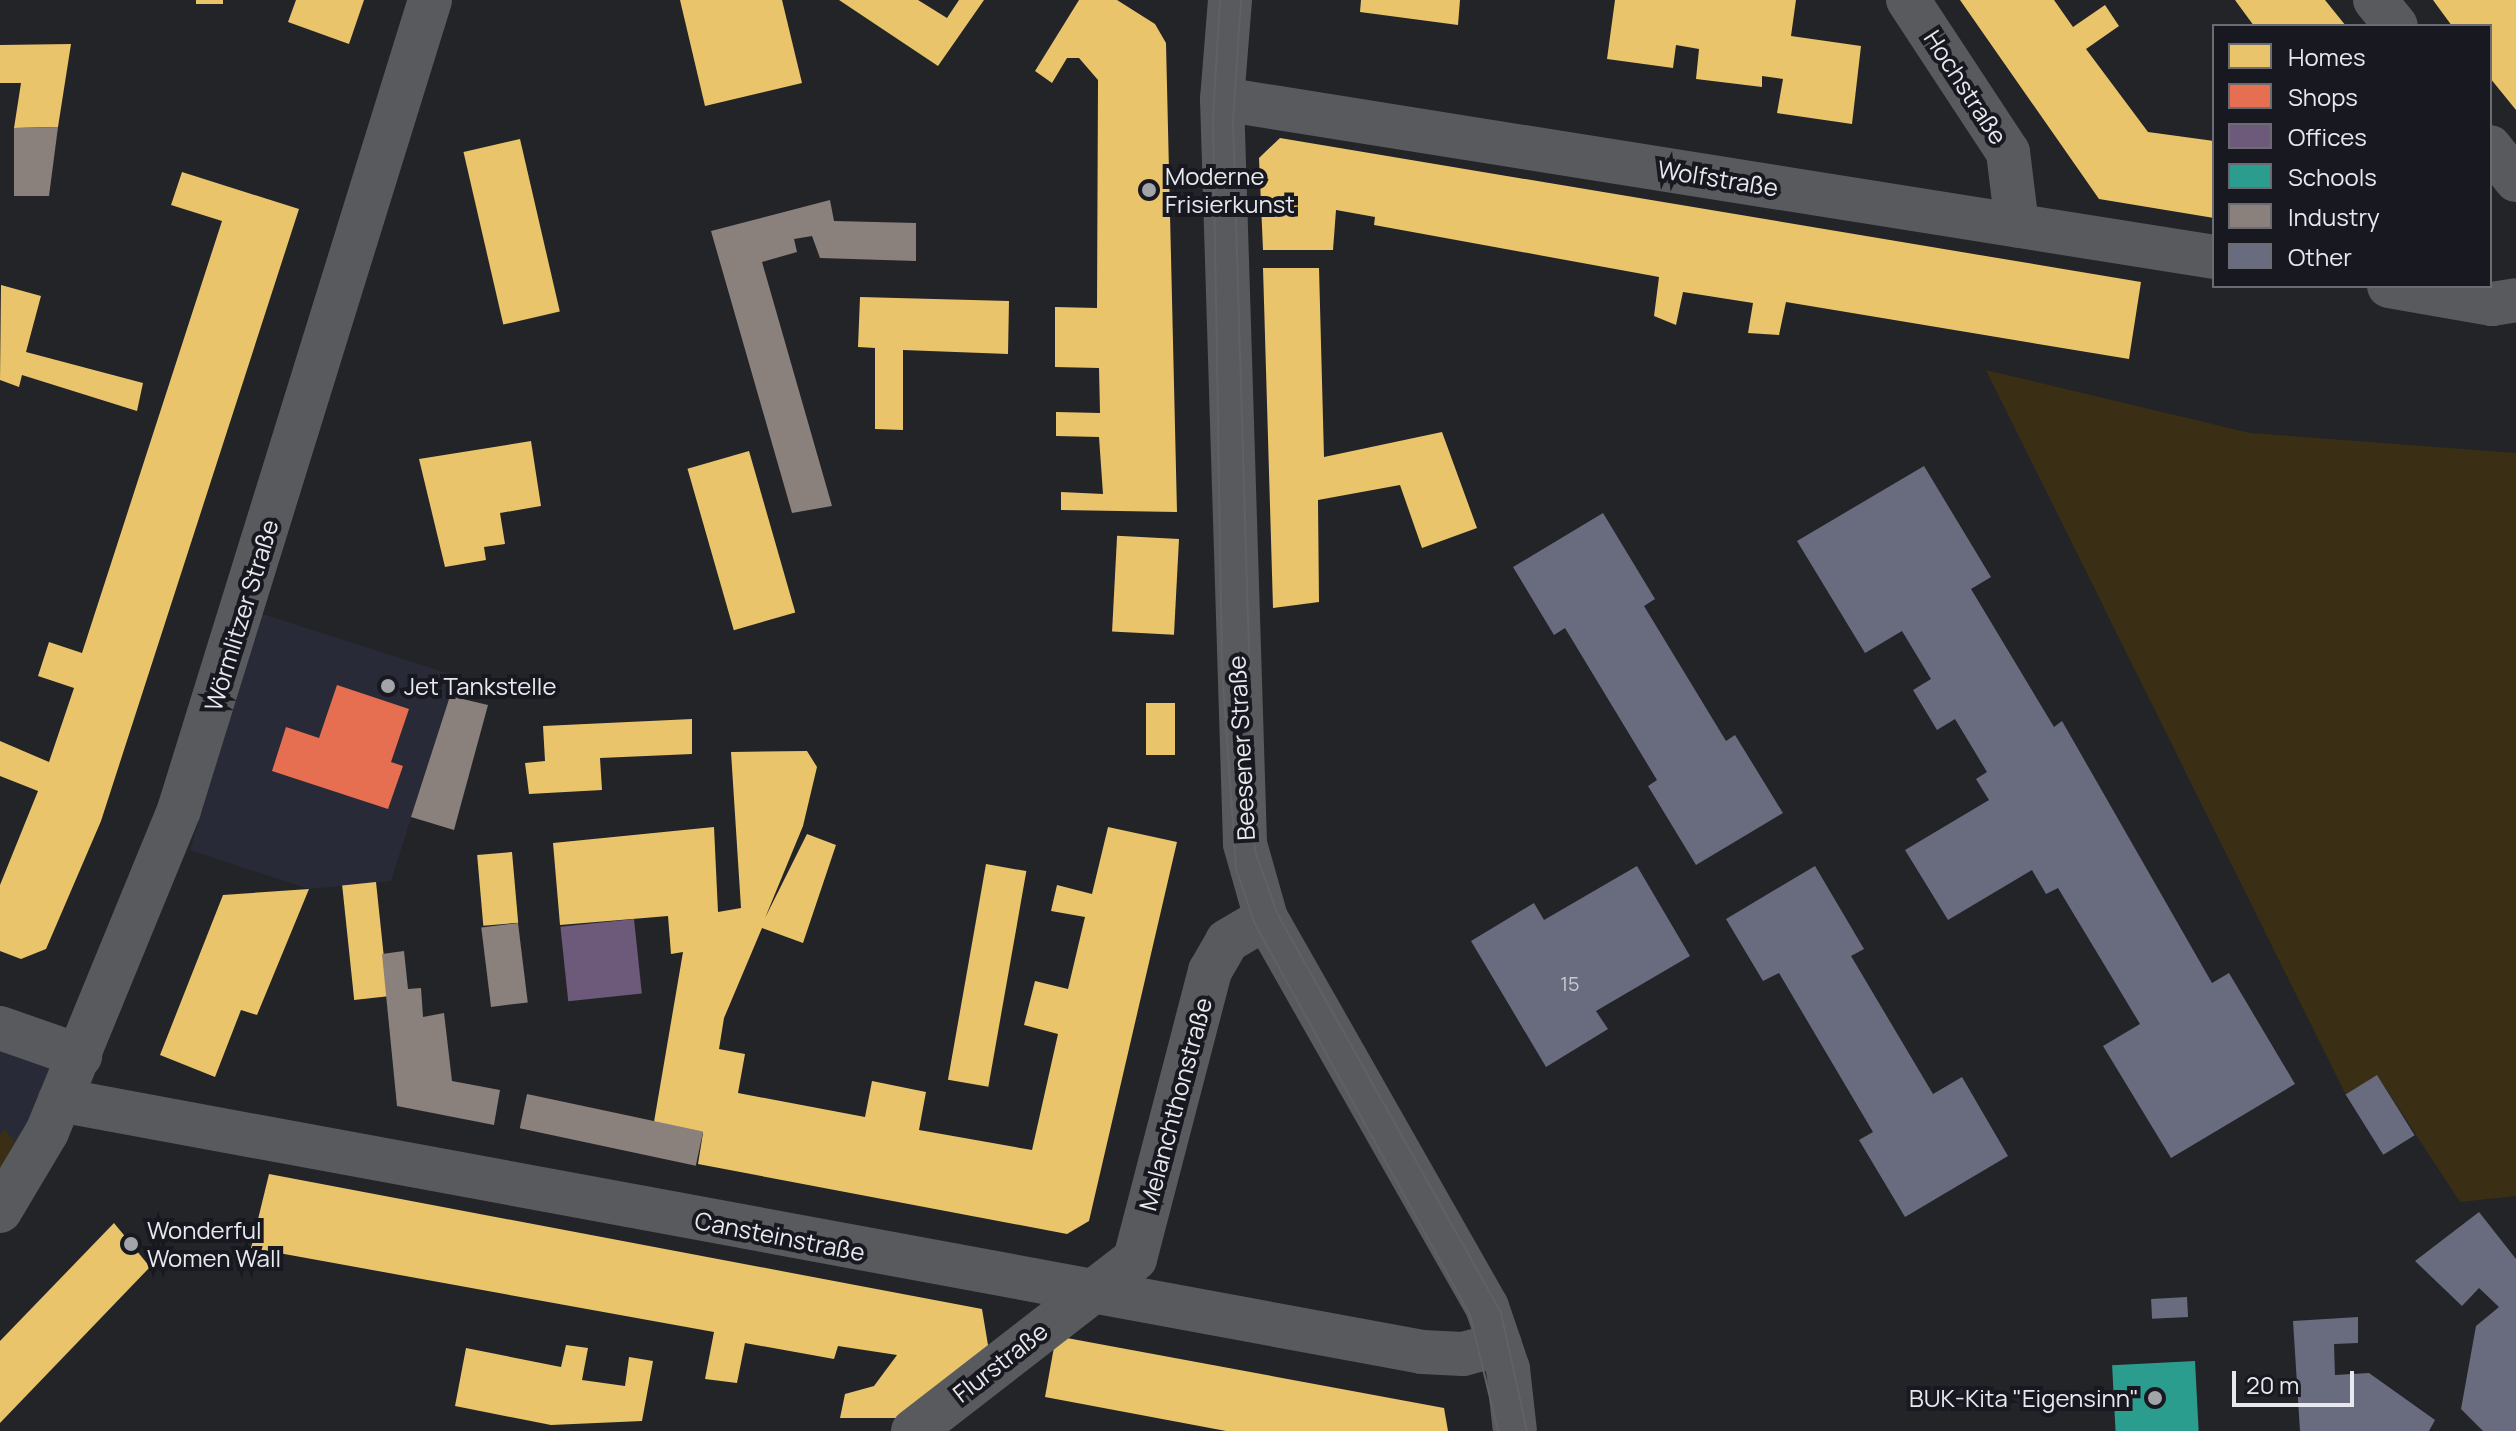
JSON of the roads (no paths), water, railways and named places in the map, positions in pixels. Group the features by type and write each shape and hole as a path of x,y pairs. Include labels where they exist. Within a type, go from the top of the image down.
{"street":[{"name":"Wörmlitzer Straße","path":"0,1211 60,1100 80,1056 189,780 430,0"},
{"name":"Hochstraße","path":"1908,0 2008,152 2017,225"},
{"path":"2375,0 2394,24"},
{"name":"Beesener Straße","path":"1222,1 1238,765 1245,844 1266,918 1487,1307 1500,1344 1515,1431"},
{"name":"Wolfstraße","path":"1222,99 2212,257"},
{"path":"2492,150 2516,180"},
{"path":"2400,288 2492,304 2516,300"},
{"name":"Melanchthonstraße","path":"1087,1293 1135,1259 1210,971 1227,941 1266,918"},
{"path":"0,1028 80,1056"},
{"name":"Cansteinstraße","path":"60,1100 1087,1293 1439,1355 1500,1344"},
{"name":"Flurstraße","path":"913,1431 1087,1293"}],"tram line":[{"path":"1220,0 1213,118 1222,667 1236,869 1255,924 1470,1315 1498,1431"},
{"path":"1241,0 1233,122 1255,851 1278,915 1501,1313 1527,1431"}],"place":[{"name":"Moderne Frisierkunst","path":"1149,190"},
{"name":"Jet Tankstelle","path":"388,686"},
{"name":"Wonderful Women Wall","path":"131,1244"},
{"name":"BUK-Kita \"Eigensinn\"","path":"2155,1398"}]}
